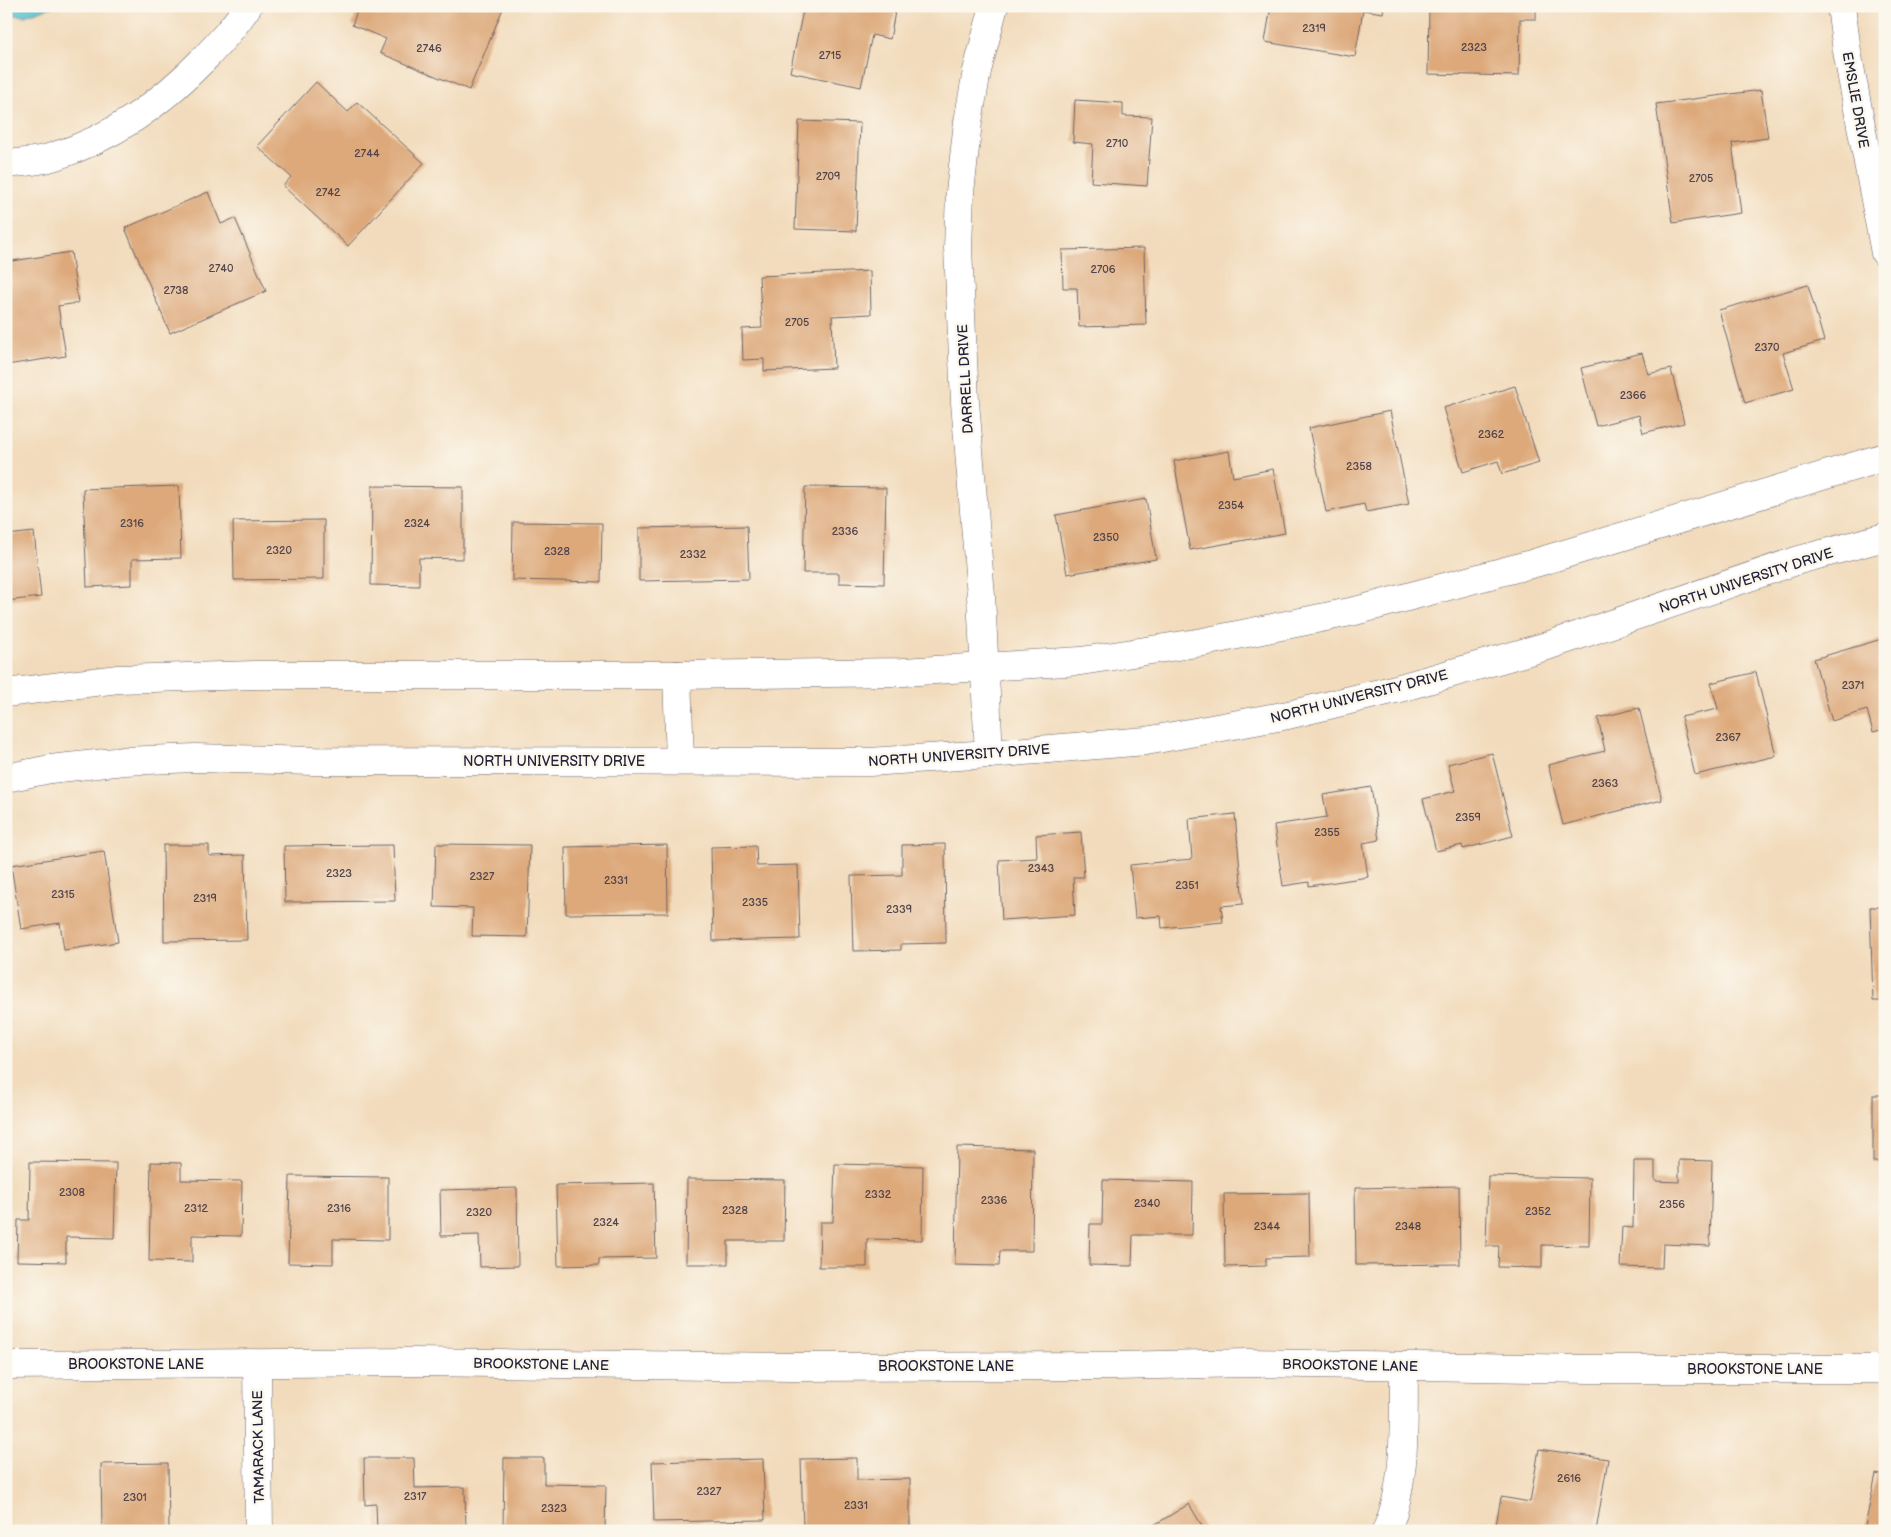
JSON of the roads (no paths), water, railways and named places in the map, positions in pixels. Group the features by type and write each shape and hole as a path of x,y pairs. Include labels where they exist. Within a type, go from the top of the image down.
{"street":[{"path":"6,164 51,158 109,134 149,108 178,86 233,28 248,6"},
{"name":"DARRELL DRIVE","path":"989,754 980,596 965,402 958,248 960,192 968,122 977,71 994,6"},
{"name":"EMSLIE DRIVE","path":"1841,6 1847,51 1885,253"},
{"path":"6,693 118,679 256,675 677,675 903,672 1081,661 1203,642 1355,611 1535,562 1885,456"},
{"name":"NORTH UNIVERSITY DRIVE","path":"6,778 50,769 195,758 314,761 869,762 1146,741 1288,715 1400,688 1547,646 1799,560 1885,537"},
{"path":"677,675 680,762"},
{"name":"BROOKSTONE LANE","path":"6,1365 415,1362 792,1367 1115,1366 1247,1363 1589,1368 1885,1369"},
{"name":"TAMARACK LANE","path":"257,1364 259,1531"},
{"path":"1386,1531 1392,1518 1400,1480 1404,1366"}],"water":[{"path":"6,6 55,6 24,16 6,14"}]}
